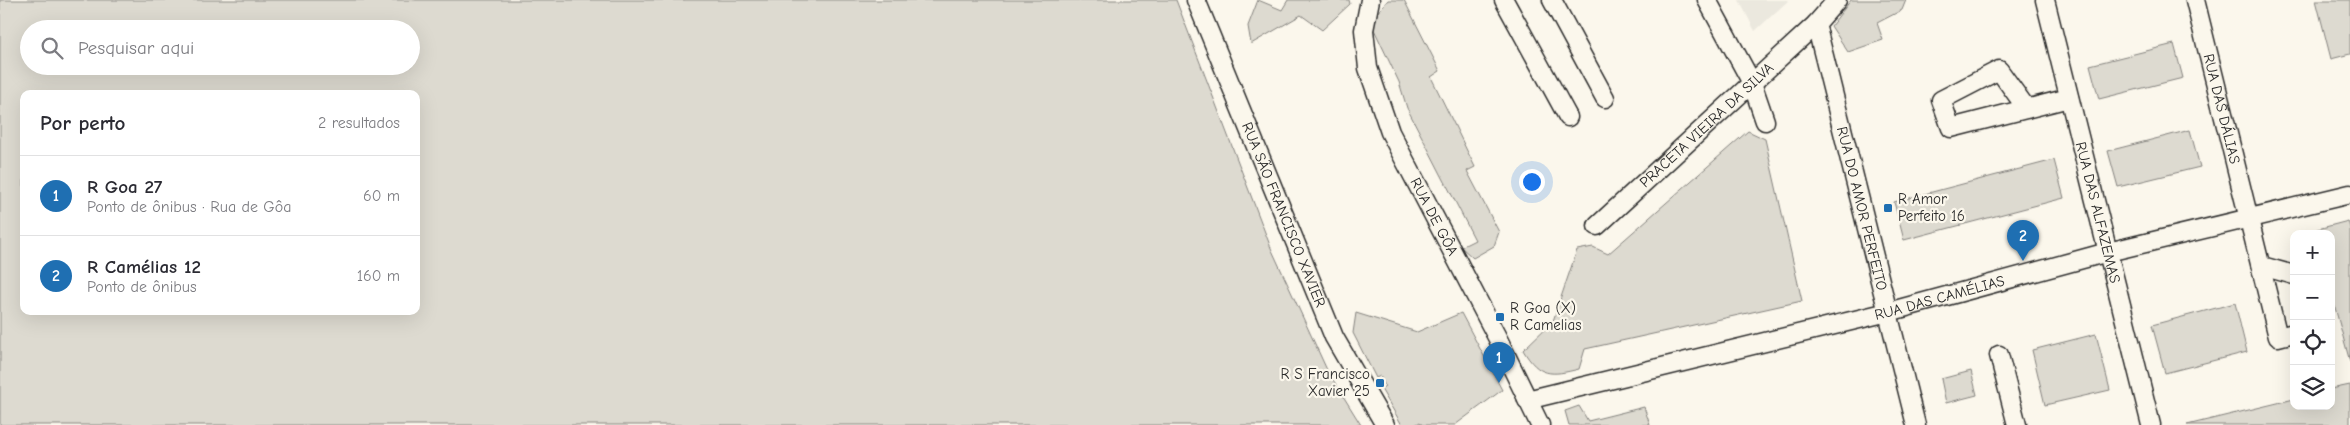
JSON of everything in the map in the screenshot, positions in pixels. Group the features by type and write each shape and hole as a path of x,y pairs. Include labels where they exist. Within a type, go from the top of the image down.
{"street":[{"name":"RUA SÃO FRANCISCO XAVIER","path":"1196,0 1334,337 1385,425"},
{"name":"RUA DE GÔA","path":"1370,0 1364,30 1368,68 1390,132 1540,425"},
{"path":"1504,0 1568,118"},
{"path":"1552,0 1605,98"},
{"path":"1707,0 1752,83 1765,121"},
{"path":"1816,24 1837,0"},
{"name":"RUA DAS ALFAZEMAS","path":"2045,0 2151,425"},
{"name":"RUA DAS DÁLIAS","path":"2195,0 2278,336 2290,334"},
{"name":"PRACETA VIEIRA DA SILVA","path":"1597,226 1816,24"},
{"name":"RUA DO AMOR PERFEITO","path":"1816,24 1916,425"},
{"path":"2027,109 1999,70 1941,100 1951,128 2027,109 2069,98"},
{"name":"RUA DAS CAMÉLIAS","path":"1528,400 1888,312 2108,252 2350,194"},
{"path":"2262,266 2291,275"},
{"path":"1999,355 2016,425"}],"shaded area":[{"path":"0,0 1176,0 1271,248 1327,370 1361,425 0,425"},
{"path":"1258,0 1282,10 1288,0 1349,0 1350,4 1322,30 1301,15 1251,44 1248,26"},
{"path":"1388,0 1404,0 1440,71 1431,77 1475,167 1467,171 1499,232 1494,246 1473,258 1461,247 1475,240 1407,108 1399,82 1370,21"},
{"path":"1739,0 1789,0 1755,31"},
{"path":"1851,0 1906,0 1902,10 1877,23 1883,40 1848,52 1831,26"},
{"path":"2316,0 2350,0 2350,54 2331,59"},
{"path":"2174,44 2183,78 2099,99 2090,65"},
{"path":"2190,130 2200,167 2118,187 2108,151"},
{"path":"1748,131 1765,139 1802,301 1585,349 1579,369 1561,373 1540,370 1523,350 1553,321 1577,250 1593,247 1608,254"},
{"path":"2054,160 2064,198 1904,240 1894,202"},
{"path":"2348,221 2350,228 2350,362 2335,308 2335,230 2314,230"},
{"path":"2235,303 2247,352 2165,373 2152,325"},
{"path":"1356,313 1417,332 1461,313 1502,390 1455,425 1422,425 1420,422 1415,425 1402,425 1381,389 1385,386 1380,376 1376,378 1353,333"},
{"path":"2096,334 2110,390 2045,405 2032,350"},
{"path":"1971,371 1977,395 1946,403 1941,379"},
{"path":"2350,385 2350,425 2187,425 2290,400 2290,410 2335,410 2335,388"},
{"path":"1579,406 1588,421 1644,407 1650,425 1569,425 1565,411"}],"place":[{"name":"R Amor Perfeito 16","path":"1888,208"},
{"name":"R Camélias 12","path":"2023,261"},
{"name":"R Goa (X) R Camelias","path":"1500,317"},
{"name":"R S Francisco Xavier 25","path":"1380,383"},
{"name":"R Goa 27","path":"1499,383"}]}
